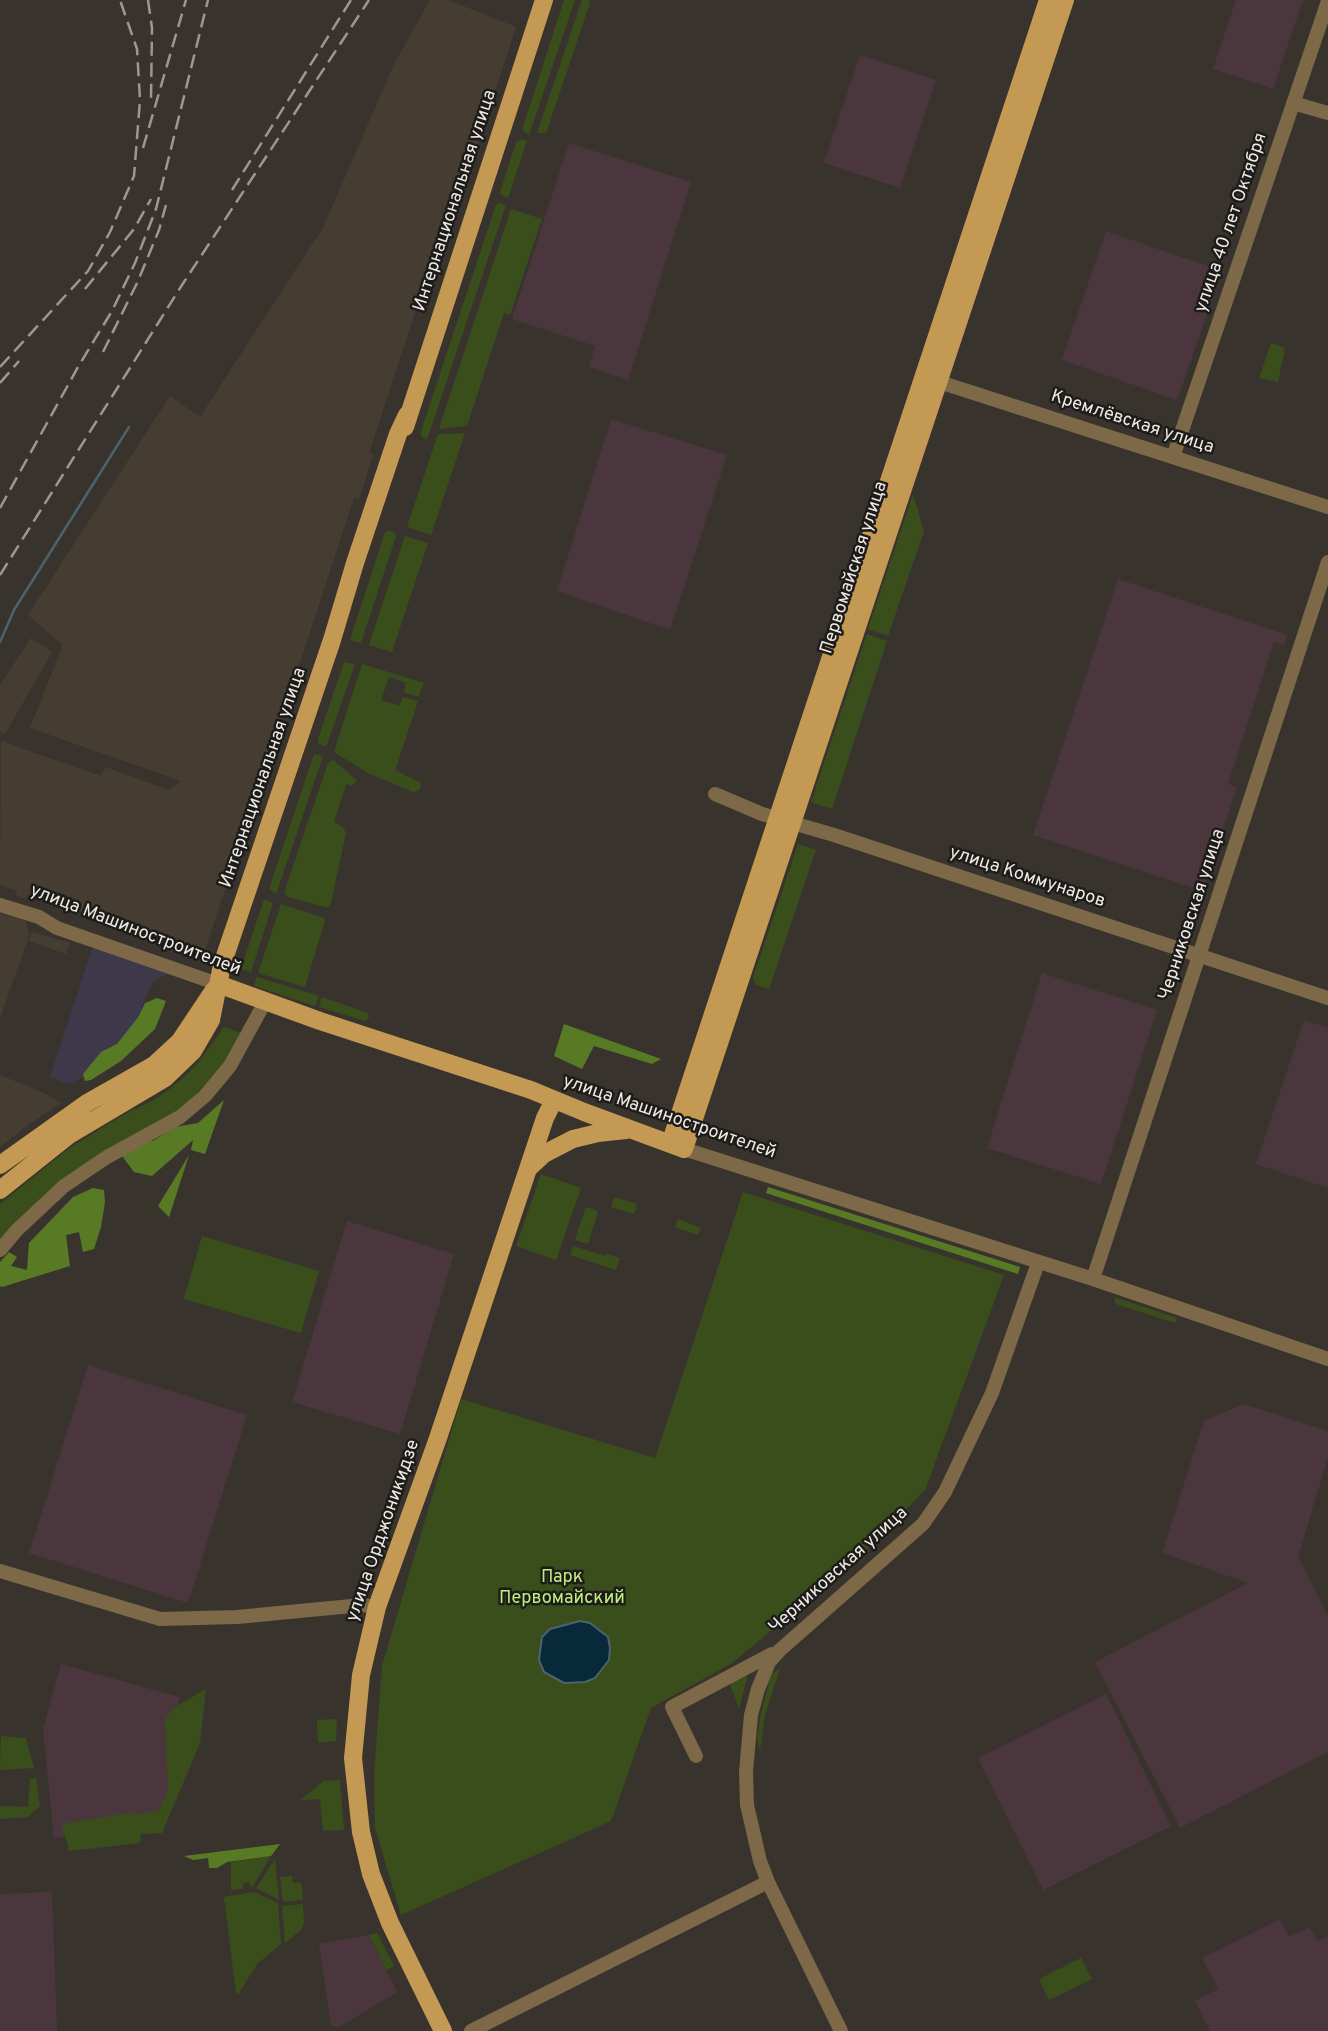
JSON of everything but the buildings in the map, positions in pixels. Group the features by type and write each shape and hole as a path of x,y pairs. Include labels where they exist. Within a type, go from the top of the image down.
{"main road":[{"name":"Интернациональная улица","path":"0,1190 69,1135 165,1078 193,1051 211,1020 218,984 544,0"},
{"name":"Первомайская улица","path":"931,379 1048,0"},
{"name":"Первомайская улица","path":"677,1146 931,379 1065,0"},
{"name":"Интернациональная улица","path":"0,1165 58,1122 154,1065 180,1041 218,984"},
{"name":"улица Машиностроителей","path":"218,984 534,1091 677,1146"},
{"name":"улица Орджоникидзе","path":"443,2031 390,1923 371,1874 361,1832 354,1758 361,1675 377,1607 437,1441 545,1118 554,1100"},
{"path":"530,1167 544,1154 573,1139 631,1130"}],"street":[{"name":"улица 40 лет Октября","path":"1173,457 1328,1"},
{"path":"1293,103 1328,113"},
{"name":"Кремлёвская улица","path":"931,379 1328,507"},
{"name":"Черниковская улица","path":"1093,1279 1328,562"},
{"name":"улица Коммунаров","path":"715,794 785,820 1328,998"},
{"name":"улица Машиностроителей","path":"0,905 39,916 57,928 218,984"},
{"path":"0,1250 17,1230 65,1186 107,1157 180,1117 205,1096 230,1066 265,1002"},
{"name":"улица Машиностроителей","path":"677,1146 1093,1279 1328,1359"},
{"name":"Черниковская улица","path":"841,2031 768,1882 747,1805 746,1772 751,1715 769,1662 923,1524 945,1492 992,1393 1038,1263"},
{"path":"0,1571 160,1619 237,1616 362,1605 377,1607"},
{"path":"696,1756 672,1707 780,1650"},
{"path":"471,2031 768,1882"}],"shaded area":[{"path":"430,0 448,0 516,27 464,186 457,184 369,453 373,455 359,499 354,498 204,953 28,894 26,899 16,896 17,891 0,885 1,741 101,776 105,767 169,790 181,781 30,728 63,645 28,615 170,396 200,417 324,226 393,66"},
{"path":"1236,0 1303,0 1273,89 1213,69"},
{"path":"860,55 936,80 900,188 824,163"},
{"path":"569,143 691,182 628,380 589,367 595,346 512,319"},
{"path":"1106,231 1222,271 1177,400 1062,360"},
{"path":"611,419 727,455 670,630 557,591"},
{"path":"1118,579 1287,635 1284,645 1274,642 1228,784 1237,787 1203,891 1033,835"},
{"path":"31,638 52,652 5,734 0,732 0,685"},
{"path":"0,914 26,919 29,936 0,1018"},
{"path":"32,932 70,943 66,954 29,941"},
{"path":"93,946 171,973 154,980 142,1006 142,1016 117,1047 85,1076 69,1084 50,1077"},
{"path":"1042,973 1157,1010 1101,1184 987,1148"},
{"path":"1304,1020 1328,1028 1328,1188 1256,1164"},
{"path":"0,1075 61,1103 0,1147"},
{"path":"347,1221 454,1254 400,1434 292,1402"},
{"path":"88,1365 247,1415 188,1603 29,1553"},
{"path":"1244,1404 1328,1431 1328,1457 1298,1557 1328,1616 1328,1752 1180,1828 1095,1662 1248,1583 1162,1553 1204,1421"},
{"path":"61,1664 179,1697 166,1820 54,1838 43,1729"},
{"path":"1106,1694 1171,1826 1043,1890 978,1758"},
{"path":"52,1892 57,2031 0,2031 0,1894"},
{"path":"1280,1919 1289,1937 1310,1927 1317,1941 1328,1936 1328,2031 1210,2031 1195,2001 1218,1989 1202,1958"},
{"path":"369,1935 397,1992 339,2027 331,2025 319,1944"}],"green space":[{"path":"564,0 575,0 529,135 523,131 523,127"},
{"path":"582,0 589,0 590,3 546,133 537,133"},
{"path":"522,139 527,141 508,198 500,194 501,189 516,142"},
{"path":"496,205 506,205 427,440 421,436 421,431"},
{"path":"511,209 542,219 510,315 504,313 467,426 439,429"},
{"path":"1271,343 1285,348 1278,382 1259,378"},
{"path":"465,433 431,535 407,527 438,434"},
{"path":"913,494 924,531 888,636 868,629"},
{"path":"385,532 394,532 396,536 361,643 350,640"},
{"path":"405,536 428,543 392,652 369,645"},
{"path":"867,634 887,641 832,809 811,802"},
{"path":"344,662 355,664 326,747 318,743 318,739"},
{"path":"362,664 424,683 418,697 404,692 406,683 389,677 381,700 399,706 403,697 418,701 395,770 421,783 419,790 413,792 368,773 334,752"},
{"path":"314,754 323,756 276,894 269,889"},
{"path":"333,760 357,780 352,786 346,784 334,822 343,827 346,833 331,903 329,907 325,907 288,897 284,893 328,763"},
{"path":"798,844 816,850 769,989 756,985 753,978"},
{"path":"264,899 273,903 251,972 241,969"},
{"path":"281,904 325,920 305,987 258,973"},
{"path":"257,977 319,996 315,1006 254,986"},
{"path":"322,997 368,1013 369,1018 365,1021 319,1007"},
{"path":"157,998 166,1001 155,1029 121,1061 85,1081 83,1074 101,1052 117,1044 139,1016 145,1003"},
{"path":"564,1024 661,1059 652,1064 594,1046 582,1069 554,1056"},
{"path":"224,1027 244,1034 216,1078 165,1121 116,1148 0,1243 0,1204 68,1149 123,1115 159,1097 198,1063"},
{"path":"224,1100 205,1154 191,1150 193,1140 152,1176 134,1172 122,1156 144,1141 153,1141 175,1127 198,1123"},
{"path":"189,1155 169,1217 158,1206"},
{"path":"541,1174 581,1188 556,1260 516,1246"},
{"path":"768,1187 1020,1267 1018,1274 766,1193"},
{"path":"93,1188 104,1190 105,1202 94,1249 83,1252 79,1232 66,1235 70,1266 0,1286 0,1262 9,1252 17,1257 11,1266 27,1270 29,1243 73,1197"},
{"name":"Парк Первомайский","path":"743,1192 1004,1275 925,1490 847,1569 804,1607 802,1605 732,1663 651,1708 611,1821 401,1915 375,1828 374,1774 382,1666 461,1399 655,1458"},
{"path":"614,1197 637,1204 634,1214 611,1207"},
{"path":"586,1207 598,1211 588,1244 575,1240"},
{"path":"678,1219 701,1228 698,1235 675,1227"},
{"path":"202,1236 319,1271 301,1333 184,1299"},
{"path":"573,1246 620,1258 616,1270 570,1255"},
{"path":"1114,1297 1177,1318 1175,1323 1116,1304"},
{"path":"780,1668 765,1715 760,1750 757,1738 761,1713 771,1675"},
{"path":"749,1669 739,1709 729,1681"},
{"path":"206,1689 200,1743 162,1833 141,1834 140,1843 69,1851 62,1824 160,1810 168,1789 165,1719 175,1707"},
{"path":"337,1719 336,1741 318,1743 317,1720"},
{"path":"1,1736 26,1738 34,1768 0,1770"},
{"path":"36,1778 40,1806 28,1817 0,1819 0,1806 28,1807 30,1779"},
{"path":"340,1780 344,1830 323,1831 320,1799 300,1800 324,1781"},
{"path":"280,1844 271,1856 227,1862 217,1868 209,1868 208,1858 193,1860 184,1856"},
{"path":"271,1856 251,1889 250,1882 243,1883 243,1889 231,1890 231,1862"},
{"path":"275,1859 279,1900 256,1888"},
{"path":"292,1876 293,1883 301,1882 303,1900 283,1902 280,1877"},
{"path":"254,1892 278,1903 281,1944 257,1964 236,1994 224,1897"},
{"path":"303,1904 302,1929 285,1943 282,1906"},
{"path":"377,1933 394,1966 386,1970 369,1935"},
{"path":"1081,1958 1092,1979 1049,2000 1039,1979"}],"water":[{"path":"580,1621 590,1623 608,1637 609,1660 595,1678 585,1682 564,1683 544,1672 539,1660 542,1637 550,1629"}],"waterway":[{"path":"0,642 14,610 129,427"}],"railway":[{"path":"0,367 88,271 110,232 134,176 140,100 137,49 120,0"},
{"path":"148,0 152,28 151,100"},
{"path":"143,148 186,0"},
{"path":"0,508 112,311 135,263 156,209 208,0"},
{"path":"232,190 351,0"},
{"path":"0,575 182,285 369,0"},
{"path":"85,289 134,229 151,199"},
{"path":"103,352 138,281 166,205"},
{"path":"0,383 19,361"}]}
